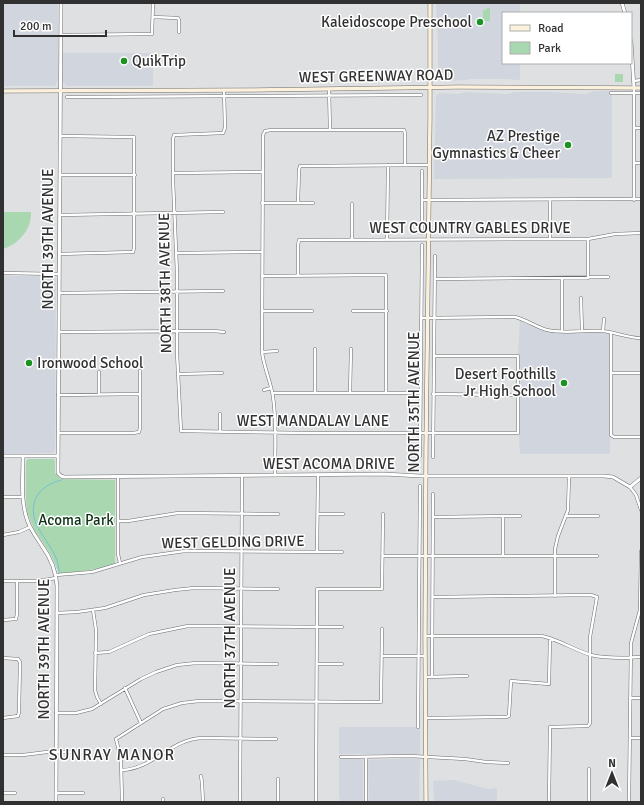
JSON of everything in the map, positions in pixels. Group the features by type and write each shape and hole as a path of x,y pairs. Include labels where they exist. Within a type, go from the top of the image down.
{"main road":[{"name":"NORTH 35TH AVENUE","path":"426,802 424,636 430,165 430,3"},
{"name":"WEST GREENWAY ROAD","path":"3,91 430,87 641,88"}],"street":[{"name":"NORTH 39TH AVENUE","path":"59,475 58,395 61,3"},
{"path":"61,35 152,34 153,3"},
{"path":"153,17 178,18 180,20 179,32"},
{"path":"632,60 634,88 634,200"},
{"path":"633,80 641,80"},
{"path":"330,88 330,130"},
{"path":"224,90 224,96"},
{"path":"111,91 111,97"},
{"path":"611,93 641,94"},
{"name":"WEST GREENWAY ROAD","path":"67,97 421,94"},
{"name":"NORTH 38TH AVENUE","path":"181,431 176,331 177,253 174,213 173,139 174,134 224,133 224,96"},
{"path":"634,128 641,128"},
{"path":"275,475 273,394 263,363 262,352 263,135 265,131 404,130 405,165"},
{"path":"59,254 133,252 135,175 134,137 60,136"},
{"path":"634,163 641,163"},
{"path":"387,239 388,165"},
{"path":"298,203 300,166 430,165"},
{"path":"422,171 422,233"},
{"path":"173,173 263,172"},
{"path":"60,175 135,175"},
{"path":"422,200 641,199"},
{"path":"550,200 550,239"},
{"path":"262,203 313,202"},
{"path":"352,204 352,240"},
{"path":"60,215 223,212"},
{"name":"WEST COUNTRY GABLES DRIVE","path":"298,276 299,240 588,239 615,234 641,233"},
{"path":"588,239 588,278"},
{"name":"NORTH 35TH AVENUE","path":"420,456 422,245"},
{"path":"177,253 262,252"},
{"name":"NORTH 35TH AVENUE","path":"433,457 435,256"},
{"path":"3,273 59,274"},
{"path":"262,276 386,276 386,393"},
{"path":"434,279 562,279 608,277"},
{"path":"562,279 562,331"},
{"path":"59,293 223,291"},
{"path":"581,298 582,331"},
{"path":"262,312 312,311"},
{"path":"353,311 386,311"},
{"path":"421,318 515,317 547,330 603,331 641,338"},
{"path":"603,331 604,319"},
{"path":"59,332 224,332"},
{"path":"611,333 611,435 614,437 641,436"},
{"path":"315,349 315,393"},
{"path":"350,393 351,349"},
{"path":"262,352 276,351"},
{"path":"433,394 518,395 518,356 434,356"},
{"path":"58,433 139,432 140,371"},
{"path":"99,372 99,394"},
{"path":"179,374 222,373"},
{"path":"611,373 641,373"},
{"path":"264,390 271,388"},
{"path":"273,394 420,393"},
{"path":"58,395 140,394"},
{"name":"WEST MANDALAY LANE","path":"181,431 310,433 518,433 518,395"},
{"path":"220,414 220,432"},
{"path":"3,456 58,456"},
{"name":"NORTH 39TH AVENUE","path":"23,456 23,497 25,512 30,527 50,557 56,577 56,802"},
{"name":"WEST ACOMA DRIVE","path":"59,475 64,477 384,474 426,476 604,476 613,477 630,487"},
{"name":"NORTH 37TH AVENUE","path":"240,802 242,475"},
{"path":"318,475 318,551"},
{"path":"118,476 118,554 120,564"},
{"path":"555,596 555,548 566,516 569,502 569,476"},
{"path":"641,478 630,487 636,496 641,510"},
{"name":"NORTH 35TH AVENUE","path":"418,727 420,486"},
{"path":"432,677 433,494"},
{"path":"3,497 23,497"},
{"path":"118,521 128,521 178,513 278,514"},
{"path":"318,514 343,514"},
{"path":"316,802 318,589 382,589 383,514"},
{"path":"503,516 503,556"},
{"path":"433,517 520,516"},
{"path":"566,516 598,516"},
{"path":"3,535 19,532 30,527"},
{"name":"WEST GELDING DRIVE","path":"6,576 4,581 38,581 92,572 147,556 201,550 342,552"},
{"path":"629,802 630,658 633,631 640,615 641,551"},
{"path":"383,556 597,556"},
{"path":"3,620 16,619 17,581"},
{"path":"57,613 93,610 144,595 175,590 194,588 278,589"},
{"path":"433,597 596,597 591,626 590,723 588,726 550,727 549,802"},
{"path":"93,610 96,630 95,690 101,704"},
{"path":"96,653 109,652 149,634 168,629 200,626 342,627"},
{"path":"122,802 122,770 120,752 116,739 163,709 182,703 198,701 382,702 382,629"},
{"path":"424,636 533,636 550,638 590,654 604,657 641,657"},
{"path":"425,718 509,716 511,681 549,684 550,638"},
{"path":"382,656 425,656"},
{"path":"3,658 18,659 20,662 18,716 3,718"},
{"path":"56,713 85,712 101,704 125,688 156,672 177,665 196,663 277,664"},
{"path":"317,664 342,664"},
{"path":"425,677 468,676"},
{"path":"125,688 141,723"},
{"path":"630,698 641,698"},
{"path":"630,738 641,738"},
{"path":"122,770 131,770 142,766 180,743 190,739 276,739"},
{"path":"3,755 78,752"},
{"path":"341,757 426,757 508,763"},
{"path":"366,757 366,802"},
{"path":"589,769 589,802"},
{"path":"200,776 202,783 202,802"},
{"path":"278,779 278,802"},
{"path":"3,793 15,794"},
{"path":"56,793 83,793"}],"shaded area":[{"path":"3,3 58,3 58,80 55,86 3,86"},
{"path":"436,3 520,3 520,12 502,12 502,64 520,64 520,80 439,80 437,76 438,42"},
{"path":"63,53 153,53 153,86 66,86 63,81"},
{"path":"594,91 612,91 612,178 434,179 436,96 439,93 459,94 466,92 507,94 515,92 550,92 585,94"},
{"name":"Ironwood School","path":"3,276 54,276 56,278 55,449 53,453 3,454"},
{"name":"Desert Foothills Jr High School","path":"520,318 547,330 611,333 610,454 520,454 518,433 518,356"},
{"path":"339,727 420,728 420,754 339,754"},
{"path":"409,758 420,759 419,802 369,802 369,760"},
{"path":"339,759 361,759 363,761 363,802 340,802"},
{"path":"454,780 488,789 497,788 497,802 434,802 433,781"}],"green space":[{"path":"490,8 490,21 483,21 483,10"},
{"path":"615,74 623,74 623,82 615,82"},
{"path":"3,212 31,212 31,218 27,230 19,240 3,249"},
{"name":"Acoma Park","path":"28,459 54,459 55,473 60,479 115,480 115,563 95,569 81,571 60,573 58,571 51,555 34,529 27,512 26,461"}],"waterway":[{"path":"59,574 55,555 39,529 33,510 35,500 39,493 49,485 61,480"}],"place":[{"name":"Kaleidoscope Preschool","path":"480,22"},
{"name":"QuikTrip","path":"124,61"},
{"name":"AZ Prestige Gymnastics & Cheer","path":"568,145"},
{"name":"Ironwood School","path":"29,363"},
{"name":"Desert Foothills Jr High School","path":"564,383"}],"district":[{"name":"SUNRAY MANOR","path":"112,755"}]}
